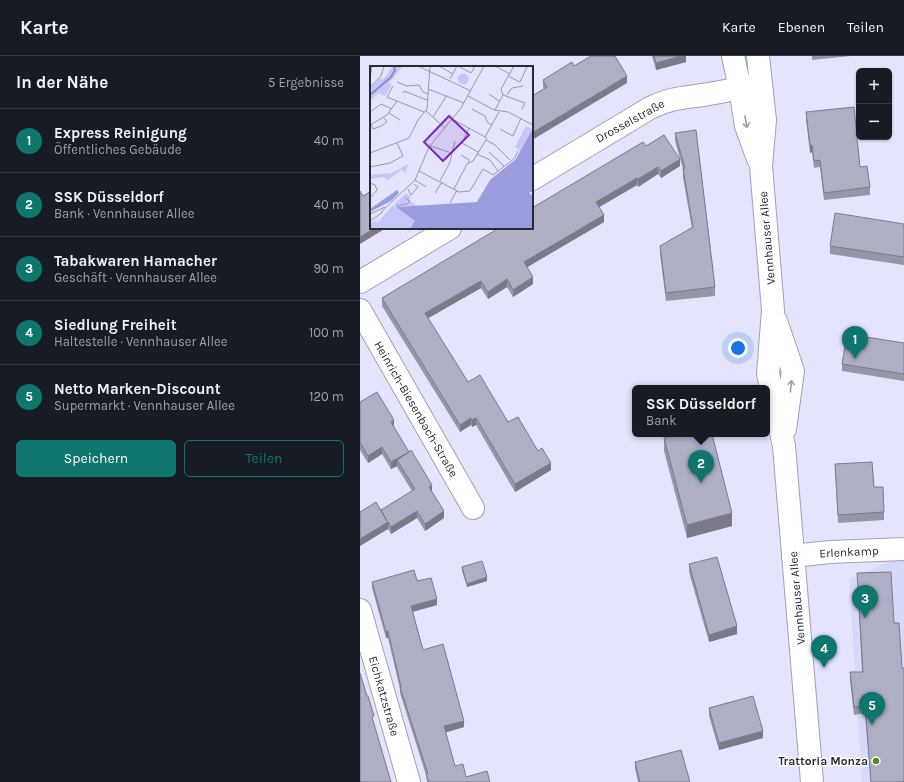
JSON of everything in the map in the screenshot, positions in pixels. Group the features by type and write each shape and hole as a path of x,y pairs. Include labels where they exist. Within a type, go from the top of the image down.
{"street":[{"name":"Vennhauser Allee","path":"733,56 751,86 765,120 761,166 773,310 768,374 783,439 812,782"},
{"name":"Vennhauser Allee","path":"751,86 758,56"},
{"name":"Drosselstraße","path":"533,178 664,101 751,86"},
{"path":"360,282 448,229"},
{"name":"Heinrich-Biesenbach-Straße","path":"360,310 473,508"},
{"name":"Erlenkamp","path":"793,556 830,552 904,549"},
{"name":"Eichkatzstraße","path":"360,610 408,782"}],"shaded area":[{"path":"904,555 904,782 862,782 849,579"}],"building":[{"path":"591,56 615,56 627,76 533,132 533,95 547,87 543,80 572,62 574,66"},
{"path":"654,56 681,56 656,63"},
{"path":"854,107 856,140 857,140 860,167 867,166 870,187 824,193 820,160 814,161 812,145 810,146 806,112"},
{"path":"696,130 715,287 666,293 660,246 693,227 683,169 685,168 675,133"},
{"path":"664,135 680,159 661,171 658,167 596,202 604,215 524,262 533,277 513,290 507,279 488,292 481,281 425,313 468,382 480,375 508,422 518,417 538,451 542,448 551,463 515,484 476,418 472,420 471,418 460,425 382,298 497,229 533,229 533,207 643,142 646,146"},
{"path":"360,191 363,196 370,192 370,229 373,229 360,237"},
{"path":"835,213 904,224 904,257 830,246"},
{"path":"847,334 904,343 904,374 842,364"},
{"path":"377,392 394,420 391,422 409,452 391,462 382,447 368,456 360,442 360,402"},
{"path":"713,437 732,513 687,525 664,438"},
{"path":"411,450 432,485 429,487 444,511 425,524 417,511 391,527 388,522 360,539 360,512 376,502 387,521 381,510 415,489 397,460"},
{"path":"872,462 874,487 883,487 884,512 838,515 835,464"},
{"path":"717,557 737,626 709,635 689,564"},
{"path":"482,561 487,577 467,584 462,567"},
{"path":"414,570 417,581 431,578 437,599 411,606 423,650 443,644 464,721 444,726 455,766 463,764 466,777 487,771 490,782 429,782 426,774 428,774 400,687 388,631 386,632 372,582"},
{"path":"891,572 894,623 899,623 902,668 904,668 904,782 871,782 865,706 854,707 850,672 863,672 857,573"},
{"path":"360,673 374,716 372,717 391,782 360,782"},
{"path":"753,696 763,731 719,743 709,708"},
{"path":"681,750 690,782 640,782 635,762"}],"place":[{"name":"Express Reinigung","path":"855,359"},
{"name":"SSK Düsseldorf","path":"701,483"},
{"name":"Tabakwaren Hamacher","path":"865,618"},
{"name":"Siedlung Freiheit","path":"824,668"},
{"name":"Netto Marken-Discount","path":"872,725"},
{"name":"Trattoria Monza","path":"876,761"}]}
